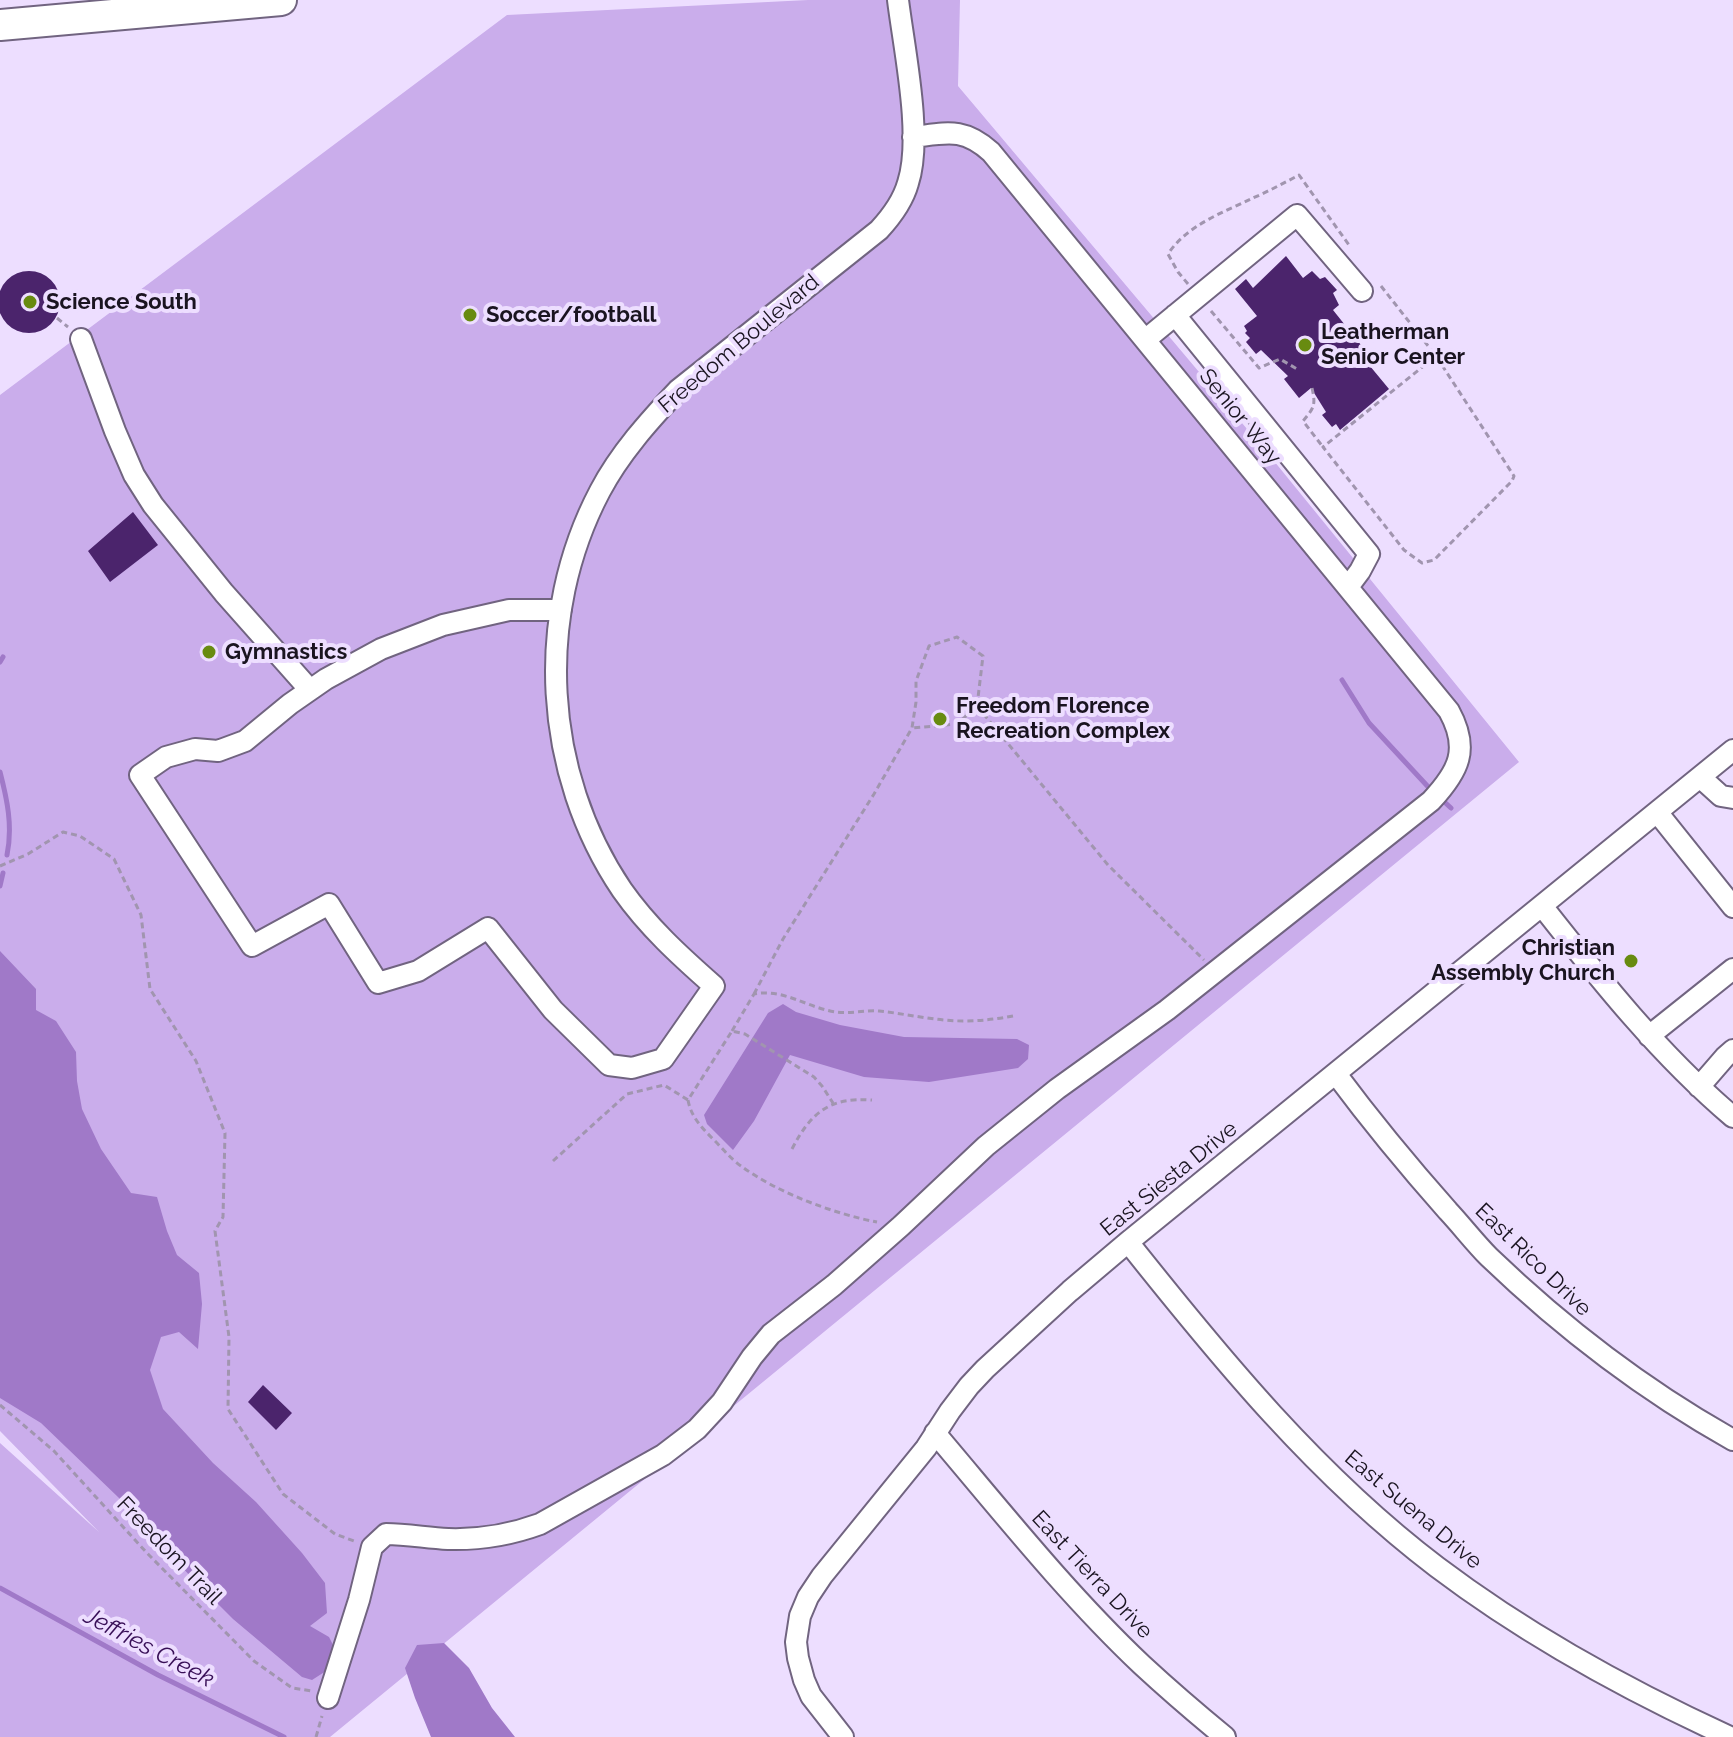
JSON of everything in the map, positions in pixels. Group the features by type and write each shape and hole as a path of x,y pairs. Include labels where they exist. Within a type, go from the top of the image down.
{"highway":[{"path":"0,25 281,0"}],"street":[{"name":"Freedom Boulevard","path":"310,690 245,741 218,751 195,749 166,757 140,775 252,946 329,904 378,983 418,971 488,928 553,1010 609,1065 632,1068 663,1059 714,986 645,920 609,868 586,823 568,771 558,719 555,677 564,590 573,555 601,490 619,460 652,418 678,390 890,218 907,187 912,168 909,88 898,0"},
{"name":"Senior Way","path":"913,137 953,132 969,136 985,147 1348,587 1449,711 1458,727 1461,748 1456,769 1436,795 1215,971"},
{"path":"1145,340 1297,215 1371,288"},
{"path":"1175,315 1369,554 1348,587"},
{"path":"81,339 121,446 153,505 224,593 310,690 381,649 443,625 509,610 561,610"},
{"name":"East Siesta Drive","path":"843,1737 811,1696 804,1680 796,1642 800,1616 822,1576 906,1474 969,1386 1070,1291 1128,1242 1733,750"},
{"path":"1700,777 1721,796 1733,798"},
{"path":"1657,812 1733,907"},
{"path":"1542,906 1649,1036 1733,1117"},
{"path":"1649,1036 1733,969"},
{"path":"328,1698 372,1547 386,1534 446,1539 486,1538 522,1531 663,1455 697,1429 722,1402 771,1334 834,1285 986,1146 1215,971"},
{"path":"1699,1087 1733,1050"},
{"name":"East Rico Drive","path":"1336,1074 1425,1185 1487,1255 1604,1357 1650,1390 1733,1440"},
{"name":"East Suena Drive","path":"1128,1242 1168,1293 1302,1447 1426,1558 1564,1652 1730,1737"},
{"name":"East Tierra Drive","path":"935,1433 1093,1615 1142,1665 1225,1737"}],"path":[{"path":"1297,369 1280,359 1259,368 1184,280 1168,254 1213,217 1299,175 1355,253"},
{"path":"1312,388 1315,404 1303,421 1404,550 1422,563 1434,560 1512,481 1514,476 1436,356 1371,288"},
{"path":"57,318 81,339"},
{"path":"1323,447 1436,356"},
{"path":"688,1100 912,728 916,681 929,646 957,637 983,656 977,706 957,724 912,728"},
{"path":"977,706 1108,865 1215,971"},
{"path":"0,866 28,854 63,832 80,836 114,859 141,915 150,989 196,1061 225,1133 223,1217 215,1231 229,1337 228,1409 283,1494 335,1534 372,1547"},
{"path":"754,994 767,991 784,994 817,1008 837,1012 874,1011 963,1021 1013,1016"},
{"path":"732,1031 745,1034 814,1077 833,1103"},
{"path":"553,1161 627,1094 664,1085 688,1100 691,1113 739,1166 780,1190 857,1218 901,1226"},
{"path":"792,1149 800,1132 812,1118 833,1103 872,1100"},
{"name":"Freedom Trail","path":"0,1405 54,1451 146,1552 254,1661 292,1688 309,1690 328,1698"},
{"path":"316,1737 328,1698"}],"shaded area":[{"path":"808,0 960,0 958,86 1274,461 1519,762 330,1737 0,1737 0,1443 99,1532 0,1431 0,395 507,15"},
{"path":"0,951 36,989 36,1010 56,1021 76,1052 82,1109 101,1149 131,1193 157,1197 177,1255 199,1273 202,1304 198,1349 179,1332 161,1337 150,1370 163,1409 213,1463 256,1502 325,1583 327,1613 310,1626 329,1637 337,1653 326,1671 312,1680 302,1677 233,1619 118,1497 41,1423 0,1398"},
{"path":"783,1004 796,1012 840,1025 904,1037 1017,1039 1029,1045 1028,1059 1018,1068 929,1082 864,1077 790,1055 754,1121 733,1150 707,1124 704,1115 768,1013"},
{"path":"444,1643 469,1668 492,1708 515,1737 431,1737 405,1668 417,1645"}],"building":[{"name":"Leatherman Senior Center","path":"1286,256 1303,278 1312,271 1320,279 1325,277 1337,290 1333,293 1339,305 1333,310 1365,350 1360,354 1389,389 1340,430 1336,424 1332,427 1322,415 1326,412 1311,388 1299,398 1284,379 1288,376 1261,350 1256,354 1246,342 1250,338 1244,326 1257,316 1235,289 1246,279 1253,288"},
{"name":"Science South","path":"23,271 35,271 51,280 58,290 58,314 51,324 35,333 23,333 3,319 -2,308 -2,296 12,276"},
{"path":"133,512 158,545 110,582 88,551"},
{"path":"263,1385 292,1413 276,1430 248,1402"}],"waterway":[{"path":"0,662 3,657"},
{"path":"1342,680 1369,723 1432,791"},
{"path":"0,772 9,823 7,855"},
{"path":"1439,797 1451,808"},
{"path":"0,886 3,873"},
{"name":"Jeffries Creek","path":"0,1588 158,1675 284,1737"}],"place":[{"name":"Science South","path":"30,302"},
{"name":"Soccer/football","path":"470,315"},
{"name":"Leatherman Senior Center","path":"1305,345"},
{"name":"Gymnastics","path":"209,652"},
{"name":"Freedom Florence Recreation Complex","path":"940,719"},
{"name":"Christian Assembly Church","path":"1631,961"}]}
